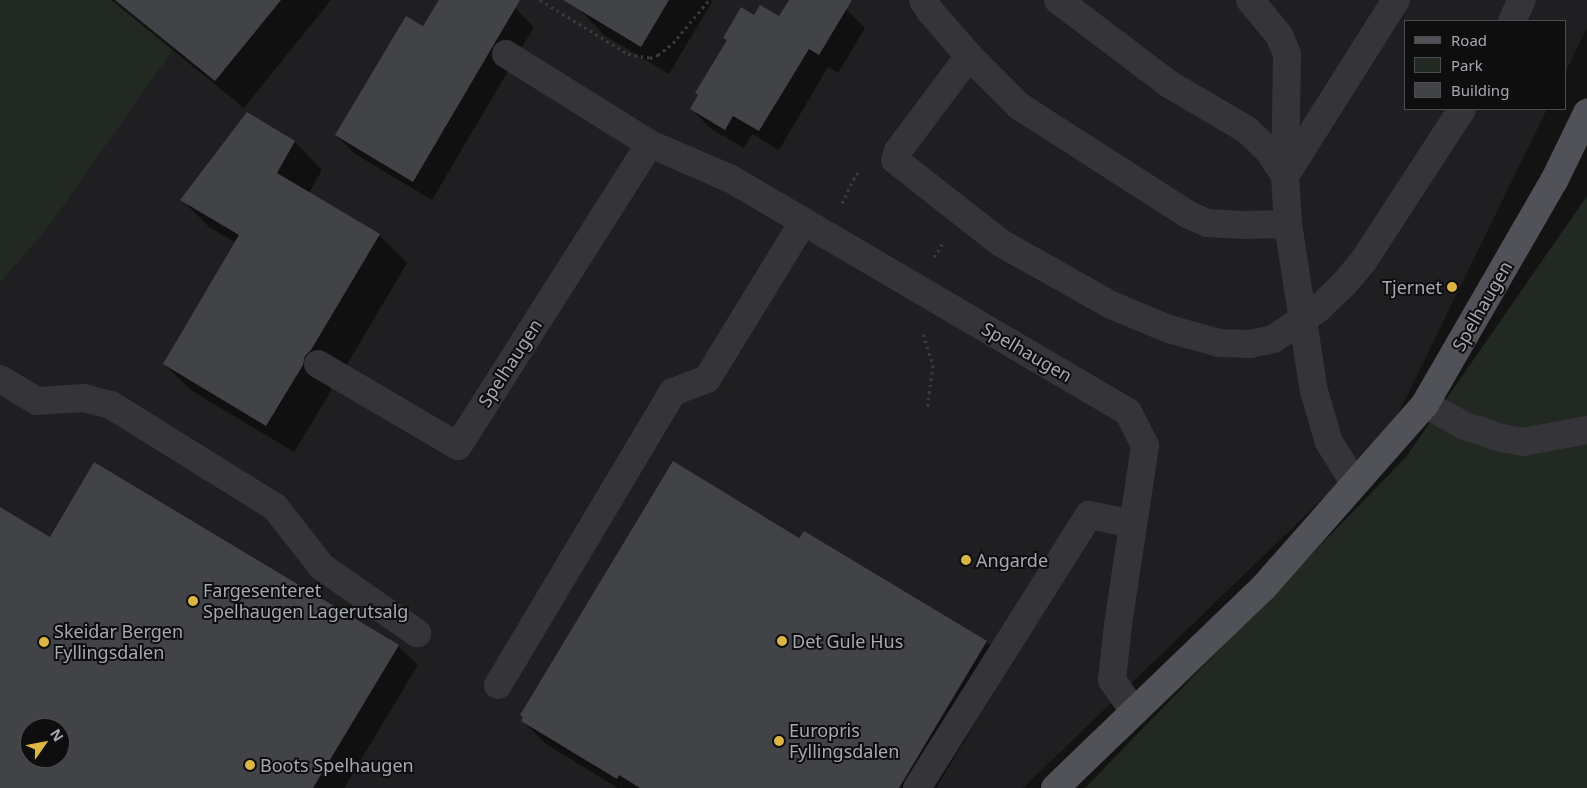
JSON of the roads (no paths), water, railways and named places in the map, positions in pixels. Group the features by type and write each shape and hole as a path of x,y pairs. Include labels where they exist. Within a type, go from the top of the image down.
{"main road":[{"name":"Spelhaugen","path":"1055,788 1263,588 1425,404 1554,181 1587,113"}],"street":[{"path":"923,0 930,11 970,56 1019,106 1187,214 1207,223 1244,226 1288,224"},
{"path":"1058,0 1169,84 1247,130 1268,150 1285,176"},
{"path":"1250,0 1278,35 1287,54 1285,176 1288,224 1314,391 1329,442 1355,484"},
{"path":"1285,176 1396,0"},
{"path":"1512,20 1522,0"},
{"name":"Spelhaugen","path":"506,54 650,144 731,179 1128,412 1145,446 1118,625 1112,680 1134,712"},
{"path":"970,56 898,151 895,160 961,214 1001,243 1111,305 1169,329 1219,343 1250,344 1273,339 1318,309 1344,284 1364,260 1461,110"},
{"name":"Spelhaugen","path":"318,364 458,446 650,144"},
{"path":"498,685 673,392 707,379 804,221"},
{"path":"0,379 37,401 84,398 111,405 275,507 322,567 417,633"},
{"path":"1425,404 1463,425 1523,442 1587,430"},
{"path":"917,788 1089,515 1133,524"}],"place":[{"name":"Tjernet","path":"1452,287"},
{"name":"Angarde","path":"966,560"},
{"name":"Fargesenteret Spelhaugen Lagerutsalg","path":"193,601"},
{"name":"Det Gule Hus","path":"782,641"},
{"name":"Skeidar Bergen Fyllingsdalen","path":"44,642"},
{"name":"Europris Fyllingsdalen","path":"779,741"},
{"name":"Boots Spelhaugen","path":"250,765"}]}
